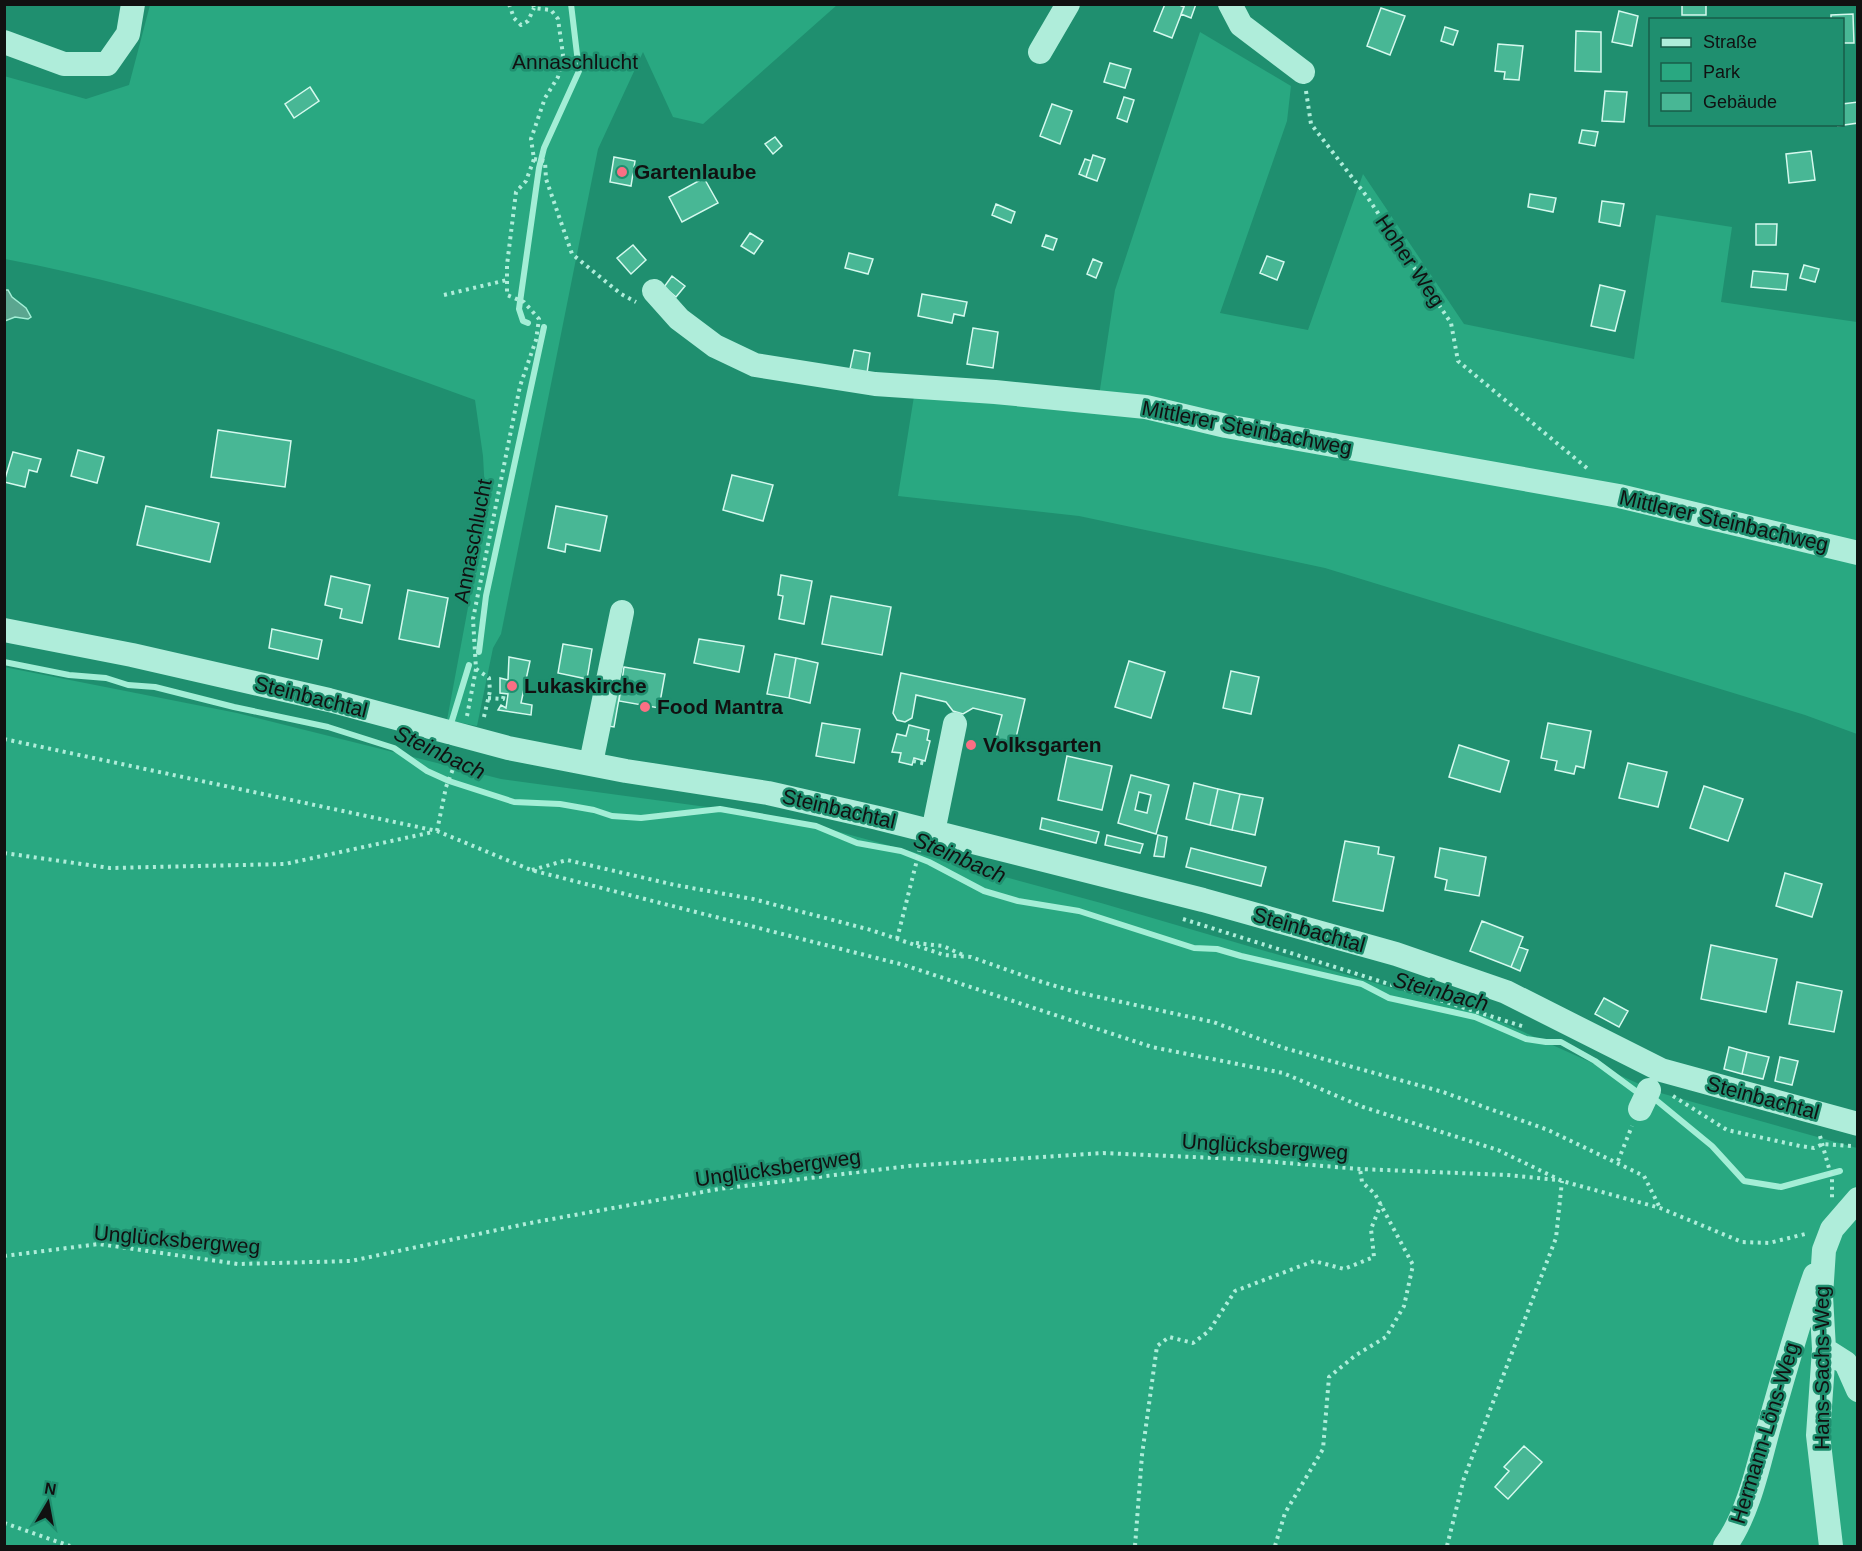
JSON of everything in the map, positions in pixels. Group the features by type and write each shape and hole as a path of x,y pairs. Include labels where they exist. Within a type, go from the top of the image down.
{"street":[{"path":"4,42 64,64 107,64 128,34 133,4"},
{"path":"1040,52 1068,4"},
{"path":"1230,4 1242,25 1303,72"},
{"name":"Mittlerer Steinbachweg","path":"647,298 715,346 755,365 875,384 995,392 1146,407 1226,426 1619,496 1857,552"},
{"path":"591,764 622,612"},
{"name":"Steinbachtal","path":"4,630 132,655 317,697 461,745 508,748 768,793 1203,900 1395,954 1506,992 1661,1070 1857,1124"},
{"path":"933,832 955,724"},
{"path":"1828,1239 1857,1199"},
{"name":"Hans-Sachs-Weg","path":"1828,1239 1821,1296 1824,1349 1818,1435 1831,1546"},
{"name":"Hermann-Löns-Weg","path":"1725,1546 1734,1535 1754,1480 1799,1321 1828,1239"},
{"path":"1824,1349 1846,1363 1857,1390"}],"path":[{"name":"Annaschlucht","path":"437,831 446,787 461,745 476,669 473,619 477,597 520,386 536,340 539,320 524,302 507,295 507,265 516,192 526,181 534,159 531,139 545,98 558,76 563,55 558,19 551,10 533,6 528,21 521,25 514,18 509,4"},
{"name":"Hoher Weg","path":"1303,72 1311,124 1368,198 1451,323 1458,361 1593,474"},
{"path":"534,159 545,161 546,179 572,254 621,294 647,298"},
{"path":"444,295 507,280"},
{"path":"476,669 489,678 484,716"},
{"path":"488,698 503,699 504,694"},
{"path":"4,739 437,831 531,870 904,964 1152,1047 1283,1073 1363,1107 1498,1150 1562,1181 1660,1208 1742,1242 1769,1243 1795,1235 1828,1239"},
{"path":"914,761 925,764"},
{"path":"4,853 110,868 285,864 437,831"},
{"path":"897,939 918,855"},
{"path":"531,870 567,860 675,885 753,899 871,930 944,955 967,956"},
{"path":"1177,917 1530,1029"},
{"path":"908,943 943,946 1042,982 1213,1022 1284,1048 1443,1092 1548,1130 1617,1161 1644,1176 1660,1208"},
{"path":"1673,1096 1727,1130 1814,1148 1823,1144 1857,1146"},
{"path":"1617,1161 1644,1100"},
{"path":"1818,1113 1821,1139 1832,1179"},
{"name":"Unglücksbergweg","path":"4,1256 99,1244 238,1264 351,1261 530,1222 719,1189 909,1166 1103,1153 1238,1159 1360,1169 1507,1175 1562,1181"},
{"path":"1275,1546 1285,1513 1323,1449 1329,1377 1356,1355 1386,1337 1404,1306 1413,1265 1375,1194 1362,1182 1360,1169"},
{"path":"1447,1546 1464,1478 1556,1238 1562,1181"},
{"path":"1136,1546 1142,1455 1157,1346 1169,1337 1193,1343 1209,1331 1235,1291 1314,1261 1344,1269 1374,1257 1371,1229 1381,1204"},
{"path":"4,1523 70,1546"}],"green space":[{"path":"150,5 837,5 703,124 673,117 643,52 598,149 501,634 493,648 477,726 447,720 486,511 483,456 475,400 301,339 184,302 65,271 5,259 4,76 86,99 129,85"},
{"path":"1200,32 1291,86 1287,121 1220,313 1308,330 1363,174 1464,324 1634,359 1656,215 1732,227 1721,302 1857,322 1857,734 1805,715 1325,568 1079,516 898,496 915,390 1099,396 1115,290"},
{"path":"4,667 237,713 501,779 788,818 1101,903 1488,1016 1657,1092 1857,1148 1857,1546 5,1546"}],"water":[{"path":"5,290 8,290 12,297 26,308 31,317 28,319 15,317 5,321"}],"building":[{"path":"1165,4 1177,4 1184,7 1172,38 1154,31"},
{"path":"1185,4 1196,4 1191,18 1181,14"},
{"path":"1682,4 1706,4 1706,15 1682,15"},
{"path":"1381,8 1405,16 1390,55 1367,46"},
{"path":"1619,11 1638,16 1632,46 1612,42"},
{"path":"1853,14 1854,43 1844,43 1844,18 1831,18 1831,15"},
{"path":"1445,27 1458,31 1453,45 1441,41"},
{"path":"1576,31 1601,32 1601,72 1575,71"},
{"path":"1498,44 1523,46 1519,80 1504,79 1505,72 1495,71"},
{"path":"1110,63 1131,69 1125,88 1104,82"},
{"path":"310,87 319,101 294,118 285,104"},
{"path":"1605,91 1627,92 1624,122 1602,121"},
{"path":"1124,97 1134,100 1127,122 1117,118"},
{"path":"1858,102 1858,123 1844,125 1844,104"},
{"path":"1052,104 1072,111 1060,144 1040,136"},
{"path":"1582,130 1598,132 1595,146 1579,143"},
{"path":"775,137 782,146 773,154 765,144"},
{"path":"1811,151 1815,180 1789,183 1786,154"},
{"path":"1093,155 1105,159 1097,181 1086,177"},
{"name":"Gartenlaube","path":"614,157 635,161 631,186 610,182"},
{"path":"1085,159 1091,161 1086,177 1079,174"},
{"path":"704,178 718,203 682,222 669,197"},
{"path":"1530,194 1556,198 1553,212 1528,207"},
{"path":"1602,201 1624,204 1620,226 1599,222"},
{"path":"996,204 1015,212 1011,223 992,215"},
{"path":"1756,224 1777,224 1776,245 1756,245"},
{"path":"750,233 763,241 754,254 741,246"},
{"path":"1046,235 1057,239 1053,250 1042,246"},
{"path":"633,245 646,260 631,274 617,258"},
{"path":"849,253 873,259 868,274 845,268"},
{"path":"1267,256 1284,262 1277,280 1260,273"},
{"path":"1093,259 1102,263 1096,278 1087,274"},
{"path":"1804,265 1819,269 1815,282 1800,278"},
{"path":"1753,271 1788,274 1786,290 1751,287"},
{"path":"672,276 685,286 676,297 664,287"},
{"path":"1600,285 1625,291 1615,331 1591,326"},
{"path":"922,294 967,302 964,316 954,314 952,323 918,316"},
{"path":"973,328 998,332 993,368 967,364"},
{"path":"854,350 870,353 867,373 850,369"},
{"path":"218,430 291,441 285,487 211,477"},
{"path":"78,450 104,457 97,483 71,476"},
{"path":"13,452 41,459 37,472 29,470 25,487 4,482"},
{"path":"732,475 773,485 763,521 723,510"},
{"path":"146,506 219,523 210,562 137,545"},
{"path":"556,506 607,516 600,551 566,544 565,552 548,548"},
{"path":"781,575 812,581 804,624 779,619 783,596 778,595"},
{"path":"331,576 370,585 362,623 340,618 342,609 325,605"},
{"path":"408,590 448,598 439,647 399,639"},
{"path":"831,596 891,607 882,655 822,644"},
{"path":"272,629 322,640 318,659 269,648"},
{"path":"699,639 744,646 739,672 694,663"},
{"path":"563,644 592,649 587,679 558,673"},
{"path":"775,654 796,658 789,698 767,694"},
{"name":"Lukaskirche","path":"509,657 530,661 521,703 532,705 531,715 498,710 501,705 506,708 508,694 500,693 500,678 508,680"},
{"path":"796,658 818,663 810,703 789,698"},
{"path":"1129,661 1165,672 1151,718 1115,707"},
{"path":"624,667 665,674 659,708 619,701"},
{"path":"1231,671 1259,677 1251,714 1223,708"},
{"path":"901,673 1025,699 1015,742 1008,747 1000,745 996,738 1002,715 973,708 963,714 953,711 946,702 916,695 912,718 905,722 897,720 893,713"},
{"path":"607,692 620,693 614,727 602,725"},
{"path":"822,723 860,729 854,763 816,756"},
{"path":"1548,723 1591,731 1584,768 1576,766 1574,774 1555,770 1557,761 1541,758"},
{"path":"909,725 929,730 927,740 930,741 925,761 914,758 912,765 899,762 901,753 892,752 897,734 906,736"},
{"path":"1459,745 1509,761 1500,792 1449,777"},
{"path":"1067,756 1112,766 1102,810 1058,800"},
{"path":"1628,763 1667,772 1658,807 1619,798"},
{"path":"1131,775 1169,785 1156,834 1118,823","holes":["1139,792 1151,795 1147,813 1135,810"]},
{"path":"1194,783 1218,789 1210,825 1186,819"},
{"path":"1704,786 1743,799 1728,841 1690,828"},
{"path":"1218,789 1240,794 1232,830 1210,825"},
{"path":"1240,794 1263,798 1255,835 1232,830"},
{"path":"1042,818 1099,832 1096,843 1040,829"},
{"path":"1107,835 1143,844 1140,853 1105,845"},
{"path":"1158,835 1167,837 1164,857 1154,856"},
{"path":"1345,841 1379,847 1378,854 1394,857 1383,911 1333,901"},
{"path":"1191,848 1266,867 1261,886 1186,867"},
{"path":"1440,848 1486,857 1479,896 1445,890 1447,880 1435,877"},
{"path":"1785,873 1822,884 1812,917 1776,906"},
{"path":"1482,921 1523,937 1511,967 1470,951"},
{"path":"1711,945 1777,959 1766,1012 1701,999"},
{"path":"1519,947 1528,950 1520,971 1511,967"},
{"path":"1797,982 1842,991 1834,1032 1789,1024"},
{"path":"1604,998 1628,1011 1619,1027 1595,1014"},
{"path":"1729,1047 1747,1052 1742,1074 1724,1069"},
{"path":"1747,1052 1769,1057 1763,1079 1742,1074"},
{"path":"1780,1057 1798,1061 1792,1085 1775,1081"},
{"path":"1524,1446 1542,1462 1508,1499 1495,1487 1509,1471 1504,1467"}],"waterway":[{"path":"528,323 523,321 519,309 539,168 544,148 579,71 571,4"},
{"path":"479,652 486,596 544,327"},
{"name":"Steinbach","path":"4,662 69,675 106,678 128,685 155,687 328,727 394,748 427,771 449,781 514,802 560,804 612,816 641,818 720,809 816,826 857,843 901,851 929,862 984,891 1018,901 1079,911 1194,948 1217,949 1362,984 1389,998 1475,1017 1526,1039 1561,1042 1595,1061 1641,1095"},
{"path":"450,727 469,665"},
{"name":"Steinbach","path":"1650,1098 1656,1100 1712,1146 1744,1181 1781,1187 1840,1171"}],"place":[{"name":"Gartenlaube","path":"622,172"},
{"name":"Lukaskirche","path":"512,686"},
{"name":"Food Mantra","path":"645,707"},
{"name":"Volksgarten","path":"971,745"}]}
